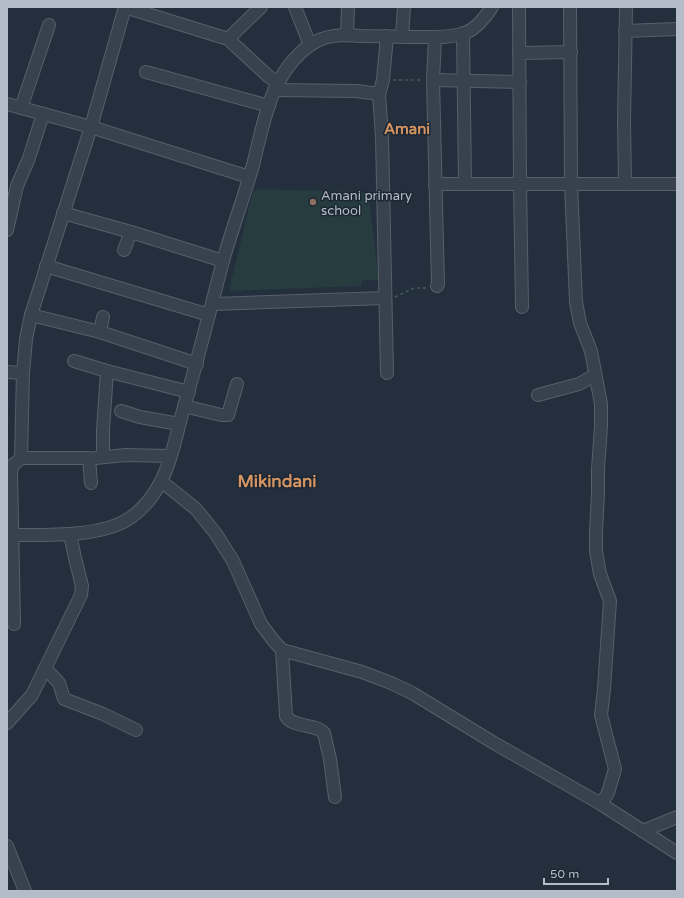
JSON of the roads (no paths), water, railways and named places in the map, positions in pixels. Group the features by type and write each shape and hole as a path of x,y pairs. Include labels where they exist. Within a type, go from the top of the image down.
{"street":[{"path":"21,458 23,373 26,339 31,315 91,127 125,7 228,39 268,76 276,86 356,91 379,94"},
{"path":"228,39 261,7"},
{"path":"295,7 310,45"},
{"path":"347,35 348,7"},
{"path":"402,37 404,7"},
{"path":"10,535 70,534 92,531 111,526 128,519 142,508 153,496 161,481 170,456 197,364 223,261 269,106 276,86 287,67 310,45 318,40 328,37 347,35 435,37 463,33 487,15 492,7"},
{"path":"520,7 519,53 522,307"},
{"path":"570,7 572,184 576,302 580,323 591,351 601,404 596,551 600,574 610,601 601,715 615,769 608,793 602,804"},
{"path":"625,184 624,122 626,7"},
{"path":"21,108 49,25"},
{"path":"625,30 677,29"},
{"path":"463,33 465,81 465,184"},
{"path":"387,36 383,80 379,94 382,136 387,373"},
{"path":"435,37 433,80 437,286"},
{"path":"519,53 570,52"},
{"path":"146,72 269,106"},
{"path":"433,80 520,82"},
{"path":"7,104 91,127 249,177"},
{"path":"7,230 17,186 29,158 43,114"},
{"path":"435,184 677,184"},
{"path":"63,213 131,232 223,261"},
{"path":"124,250 131,232"},
{"path":"46,266 211,309 385,298"},
{"path":"31,315 100,332 197,364"},
{"path":"100,332 103,317"},
{"path":"74,361 189,392"},
{"path":"103,457 103,430 107,371"},
{"path":"7,372 23,373"},
{"path":"538,395 579,384 595,375"},
{"path":"184,406 221,415 228,415 237,384"},
{"path":"121,411 140,417 179,424"},
{"path":"14,624 10,535 11,472 13,465 21,458 89,458 126,455 170,456"},
{"path":"89,458 91,482"},
{"path":"161,481 196,509 216,534 234,561 261,624 282,650 362,672 412,693 602,804 677,854"},
{"path":"7,723 32,694 70,614 81,595 82,589 70,534"},
{"path":"282,650 286,716 291,721 319,729 324,733 330,759 335,797"},
{"path":"45,668 59,683 64,699 103,714 136,730"},
{"path":"643,831 677,817"},
{"path":"7,846 24,891"}],"place":[{"name":"Amani primary school","path":"313,202"}],"district":[{"name":"Amani","path":"407,129"},
{"name":"Mikindani","path":"277,481"}]}
